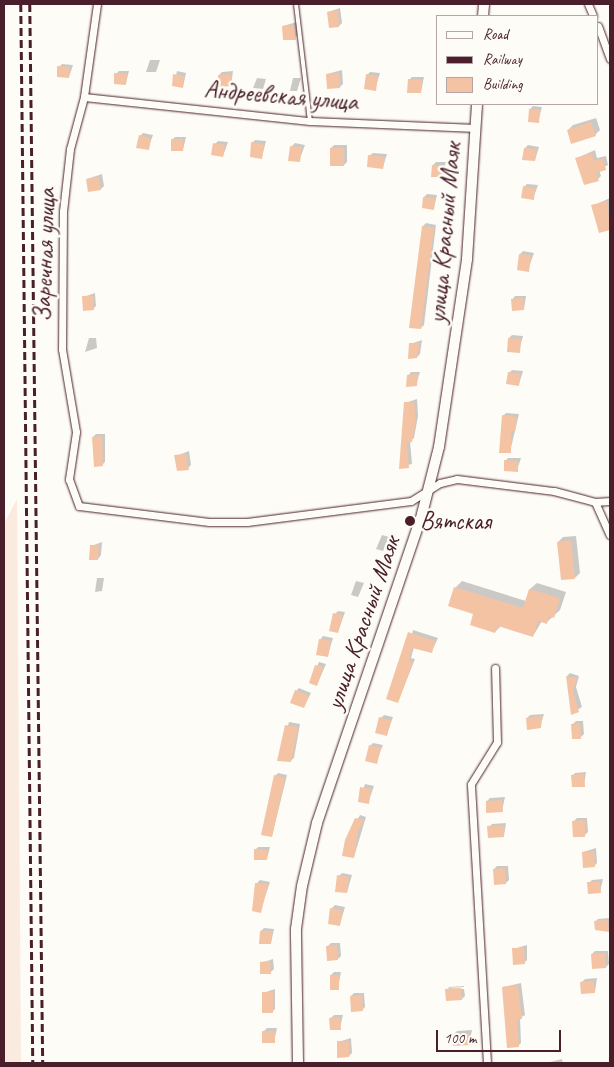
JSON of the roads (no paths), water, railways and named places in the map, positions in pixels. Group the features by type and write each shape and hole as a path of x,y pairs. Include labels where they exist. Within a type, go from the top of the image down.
{"street":[{"name":"Заречная улица","path":"97,4 84,97 70,149 62,220 62,349 76,432 69,479 79,506 209,522 247,522 411,501 428,489"},
{"path":"599,29 610,59"},
{"name":"Андреевская улица","path":"84,97 310,121 476,128"},
{"name":"улица Красный Маяк","path":"298,1063 296,929 302,886 317,823 428,489 454,366 467,259 477,105"},
{"path":"428,489 457,479 554,491 595,502 610,500"},
{"path":"595,502 610,535"},
{"path":"487,1063 471,784 497,742 495,668"}],"lane":[{"path":"296,4 310,121"}],"railway":[{"path":"21,4 33,1063"},
{"path":"30,4 43,1063"}],"place":[{"name":"Вятская","path":"410,521"}]}
